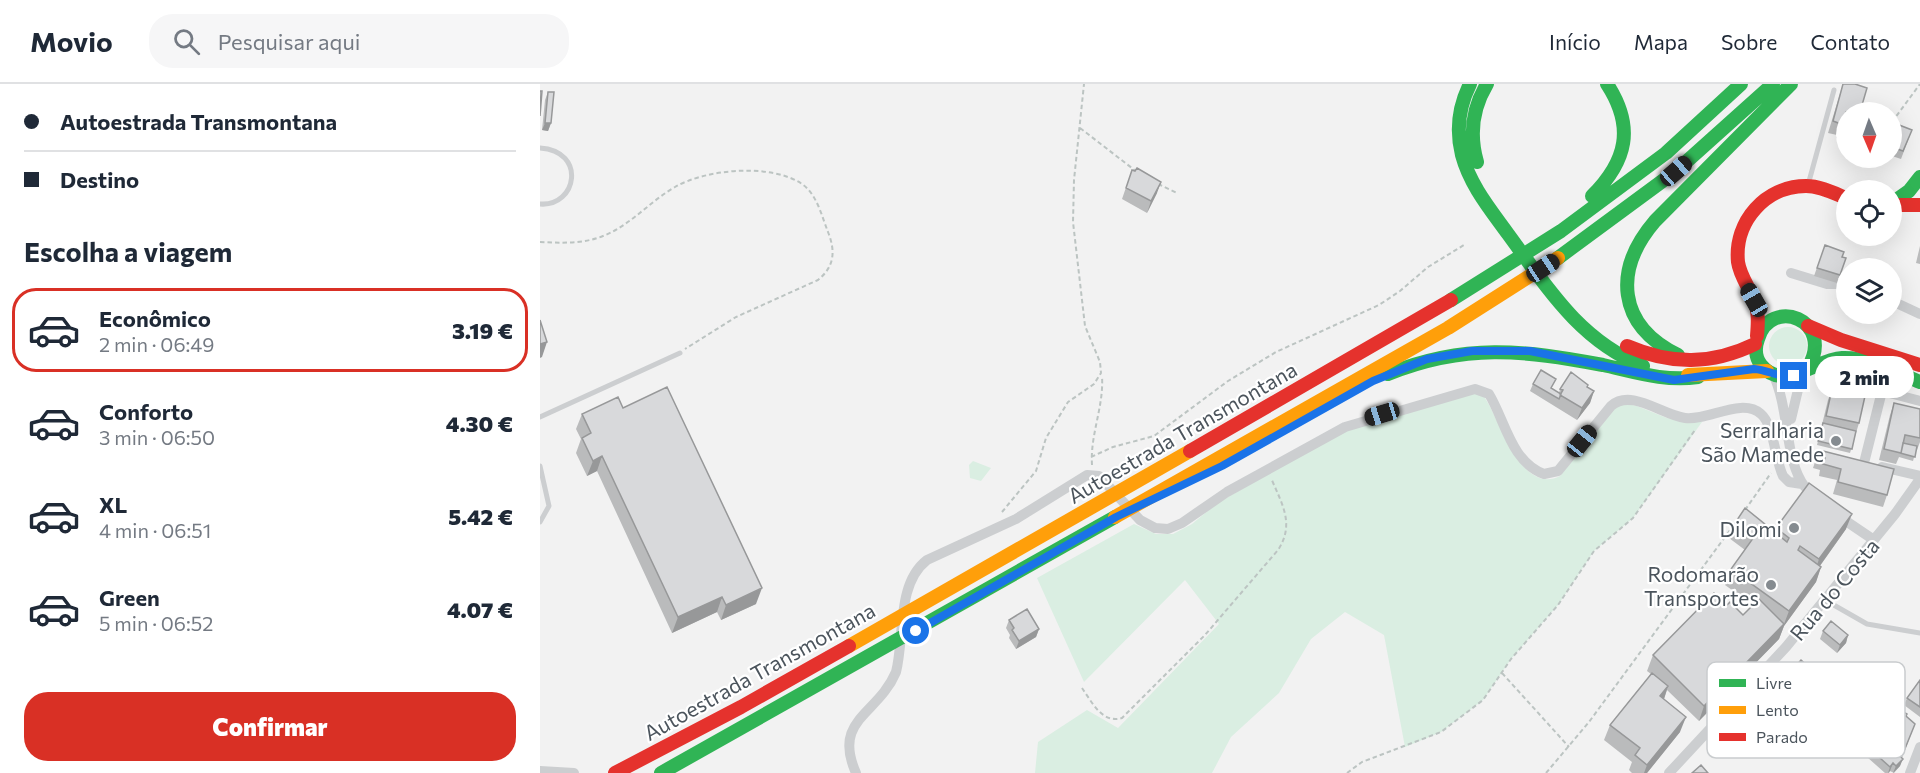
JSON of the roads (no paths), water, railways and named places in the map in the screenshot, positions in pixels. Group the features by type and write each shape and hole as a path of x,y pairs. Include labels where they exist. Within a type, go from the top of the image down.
{"main road":[{"path":"1470,84 1462,101 1459,121 1464,162 1478,190 1556,301 1583,330 1623,358 1653,369 1698,377"},
{"path":"1487,84 1478,99 1472,119 1472,146 1478,164 1495,196 1561,290 1586,318 1625,345 1664,359 1701,360 1731,356 1756,340 1769,321 1788,316"},
{"path":"1559,227 1604,185 1622,157 1626,138 1624,120 1618,100 1607,84"},
{"path":"1559,227 1666,153 1741,84"},
{"name":"Autoestrada Transmontana","path":"661,773 1116,517 1156,497 1448,328 1573,248 1676,171 1773,84"},
{"path":"1701,360 1670,352 1643,332 1628,301 1626,279 1628,266 1636,246 1653,223 1791,84"},
{"path":"1920,179 1920,186"},
{"path":"1902,197 1920,179"},
{"path":"1770,372 1760,363 1756,340 1758,319 1754,300 1742,277 1738,259 1739,239 1745,220 1757,205 1775,193 1808,186 1836,195"},
{"path":"1902,204 1920,205"},
{"name":"Autoestrada Transmontana","path":"615,773 741,707 1243,421 1499,267 1559,227"},
{"path":"1754,300 1768,310 1788,316 1841,340 1920,365"},
{"path":"1805,370 1816,351 1814,334 1808,326"},
{"path":"1156,497 1240,457 1373,381 1427,359 1472,351 1520,350 1668,379 1743,370 1770,372 1787,377 1824,360 1854,359 1920,382"}],"street":[{"path":"1791,273 1827,284 1836,284"},
{"path":"1902,306 1920,314"},
{"path":"1789,435 1793,402 1805,370"},
{"path":"1770,372 1783,397 1794,464 1802,484 1814,497"},
{"path":"856,773 849,752 849,735 885,691 896,672 912,576 927,560 996,529 1049,500 1081,478 1092,474 1100,478 1140,520 1155,528 1164,529 1179,525 1222,494 1345,427 1471,389 1489,394 1514,446 1535,470 1547,475 1558,471 1605,413 1621,399 1632,400 1680,417 1707,417 1745,408 1761,414 1768,427 1778,464 1785,479 1802,484"},
{"path":"1920,401 1882,391 1859,461 1920,478"},
{"name":"Rua do Costa","path":"1772,662 1874,540 1920,478"},
{"path":"1830,509 1874,540"},
{"name":"Rua do Costa","path":"1669,773 1707,733"},
{"path":"1910,773 1920,747"},
{"path":"540,771 574,773"}],"lane":[{"path":"1808,186 1834,90"},
{"path":"540,147 554,149 562,154 569,162 571,179 564,196 555,202 540,204"},
{"path":"540,417 680,353"},
{"path":"540,466 549,506 540,522"},
{"path":"1825,600 1849,617 1867,624 1920,633"}],"place":[{"name":"Serralharia São Mamede","path":"1836,441"},
{"name":"Dilomi","path":"1794,528"},
{"name":"Rodomarão Transportes","path":"1771,585"}]}
